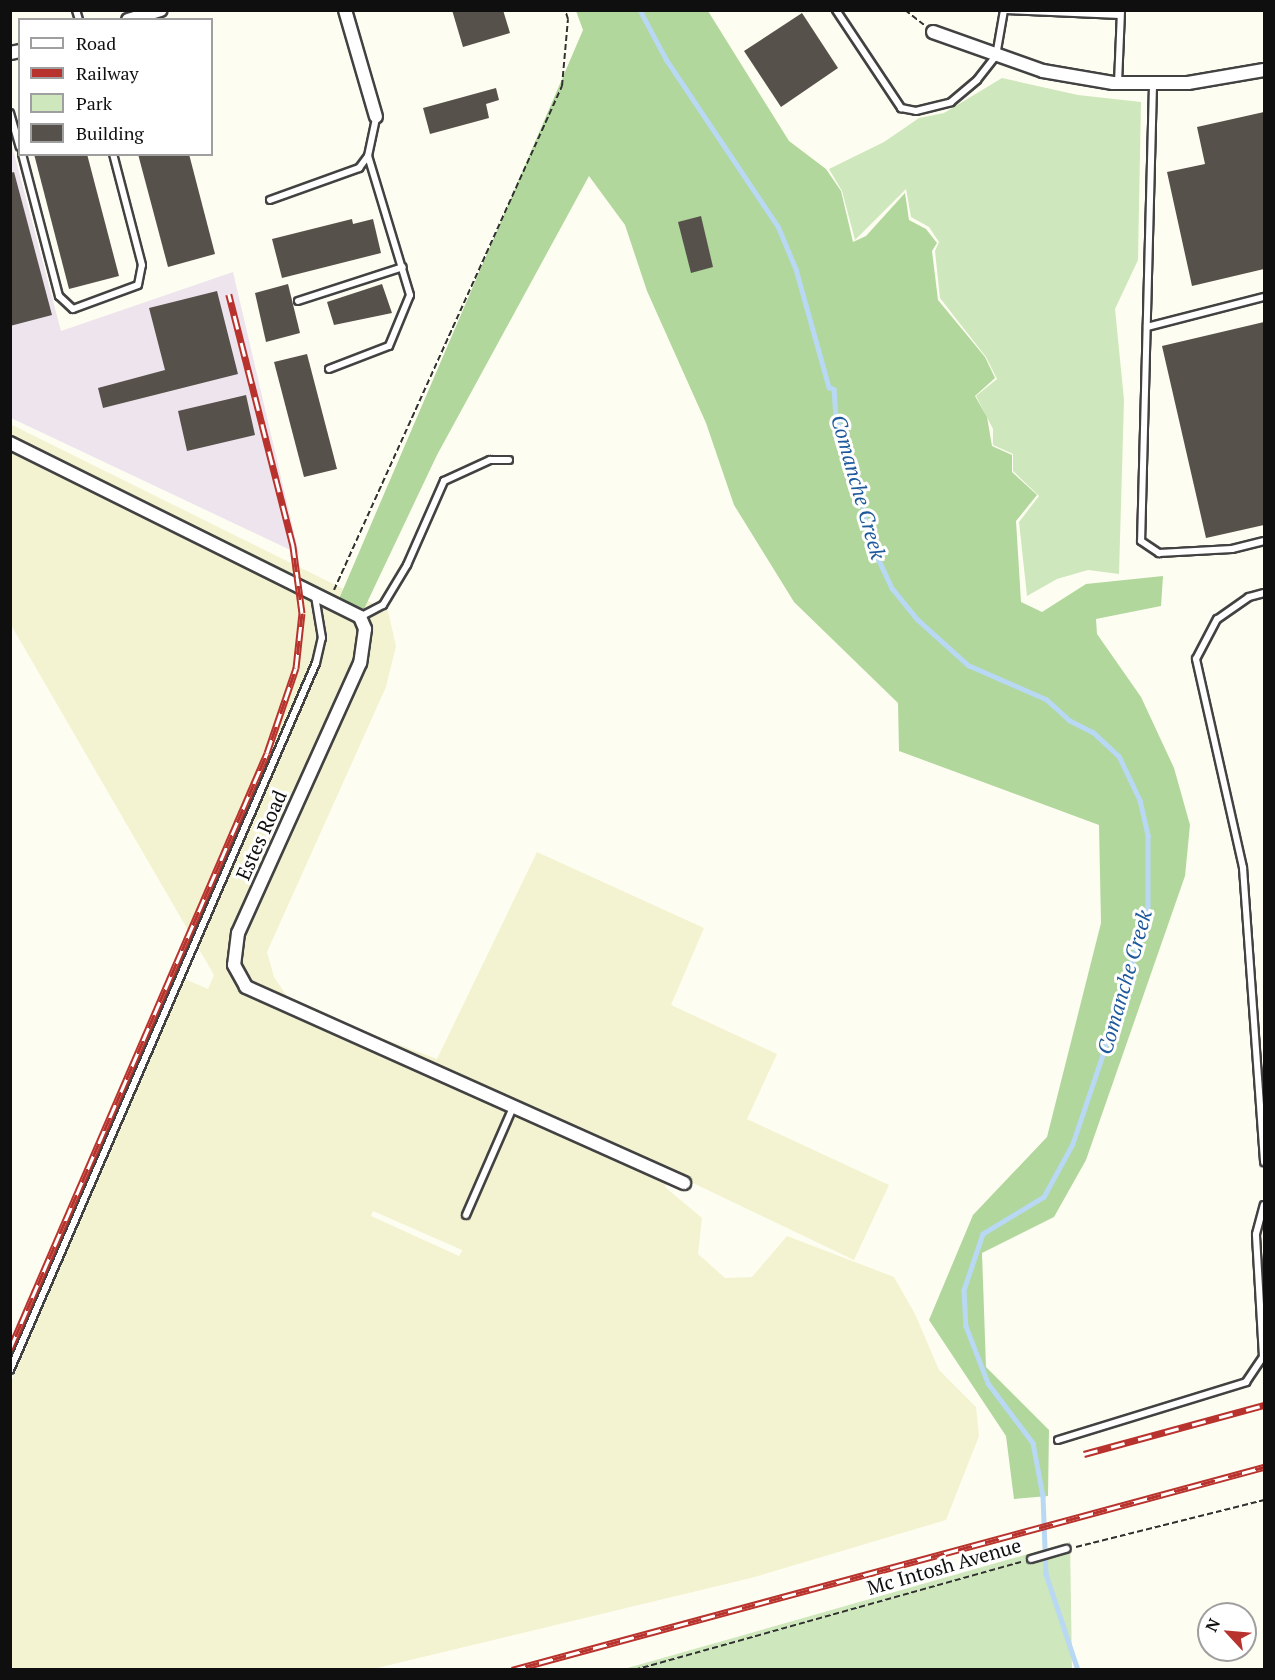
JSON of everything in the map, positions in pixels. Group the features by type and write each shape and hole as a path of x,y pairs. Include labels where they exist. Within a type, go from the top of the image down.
{"street":[{"path":"345,10 376,117"},
{"path":"134,18 153,11"},
{"path":"933,32 996,56 1044,70 1118,83 1153,85 1264,70"},
{"path":"10,443 314,592 360,617"},
{"name":"Estes Road","path":"360,617 364,629 360,663 238,933 234,965 246,987 684,1183"}],"lane":[{"path":"836,10 901,108 916,111 951,102 977,80 996,56 1005,10 1120,13 1118,83"},
{"path":"1153,85 1142,541 1159,553 1232,549 1264,541"},
{"path":"10,113 18,140"},
{"path":"270,200 359,168 368,156 376,117"},
{"path":"23,156 59,296 73,309 138,285 142,265 114,156"},
{"path":"329,369 389,346 410,295 368,156"},
{"path":"298,301 403,267"},
{"path":"1147,327 1264,297"},
{"path":"360,617 384,605 407,565 444,481 490,460 509,460"},
{"path":"10,1371 315,663 322,638 314,592"},
{"path":"1264,594 1249,597 1217,619 1196,659 1243,868 1264,1162"},
{"path":"466,1215 514,1105"},
{"path":"1058,1440 1246,1382 1263,1357 1256,1234 1264,1205"},
{"name":"Mc Intosh Avenue","path":"1030,1559 1067,1549"}],"path":[{"path":"329,600 562,86 568,19 566,10"},
{"path":"905,10 933,32"},
{"path":"1067,1549 1264,1500"},
{"name":"Mc Intosh Avenue","path":"634,1670 1030,1559"}],"shaded area":[{"path":"10,138 61,331 233,272 299,554 11,418"}],"green space":[{"path":"576,11 708,11 789,141 826,169 841,191 853,242 866,236 905,193 909,220 926,229 937,243 932,251 938,300 985,357 995,378 975,396 987,417 992,446 1012,455 1012,472 1037,495 1016,521 1021,602 1042,612 1086,584 1163,576 1161,606 1096,619 1097,634 1141,697 1174,768 1190,825 1185,876 1086,1160 1054,1217 982,1253 986,1367 1049,1430 1048,1496 1014,1499 1006,1436 929,1320 973,1215 1047,1137 1101,923 1099,825 899,751 898,703 794,602 734,505 706,423 647,291 625,225 589,176 437,455 364,609 339,599 583,30"},
{"path":"1002,78 1078,95 1141,102 1138,260 1115,309 1124,400 1119,574 1088,570 1057,579 1027,596 1019,522 1039,496 1013,471 1013,454 993,445 993,429 976,396 997,379 986,357 940,298 935,251 939,242 929,227 911,217 906,189 855,240 842,191 829,169 884,142 919,118 944,113"},
{"path":"10,424 388,611 396,646 386,687 267,952 274,977 292,1004 437,1059 537,852 704,928 671,1005 777,1054 747,1119 889,1185 854,1260 672,1173 665,1187 702,1218 698,1254 725,1278 752,1277 787,1236 894,1277 915,1314 939,1370 976,1407 979,1436 946,1520 751,1578 373,1669 11,1669 11,1382 185,979 208,989 214,975 11,625","holes":["373,1211 462,1250 459,1256 371,1216"]},
{"path":"1070,1542 1072,1669 624,1669"}],"building":[{"path":"452,10 503,10 510,33 463,47"},
{"path":"802,13 838,68 781,107 744,51"},
{"path":"496,88 499,100 486,104 489,118 430,134 423,108"},
{"path":"1264,112 1264,269 1192,286 1167,172 1205,164 1197,127"},
{"path":"35,156 88,156 119,276 69,289"},
{"path":"139,156 190,156 215,254 168,267"},
{"path":"14,172 52,315 10,326 10,173"},
{"path":"701,216 713,267 691,273 678,222"},
{"path":"352,219 353,224 373,219 381,253 282,278 272,239"},
{"path":"288,284 300,333 266,342 255,293"},
{"path":"382,284 392,313 334,325 327,302"},
{"path":"217,291 238,374 103,408 98,388 165,370 149,308"},
{"path":"1264,322 1264,525 1206,538 1162,346"},
{"path":"307,354 337,469 304,477 274,362"},
{"path":"246,395 255,435 187,451 178,411"}],"waterway":[{"name":"Comanche Creek","path":"640,10 666,59 778,226 796,269 829,387 834,389 836,418 851,453 871,543 892,588 917,619 968,665 1046,699 1069,720 1093,732 1119,756 1140,800 1148,836 1148,906 1122,999 1073,1144 1044,1197 983,1234 964,1290 966,1326 988,1383 1033,1443 1043,1496 1046,1574 1078,1670"}],"railway":[{"path":"10,1349 267,753 296,668 302,613 293,546 229,294"},
{"path":"1084,1454 1264,1405"},
{"path":"512,1670 1264,1467"}]}
